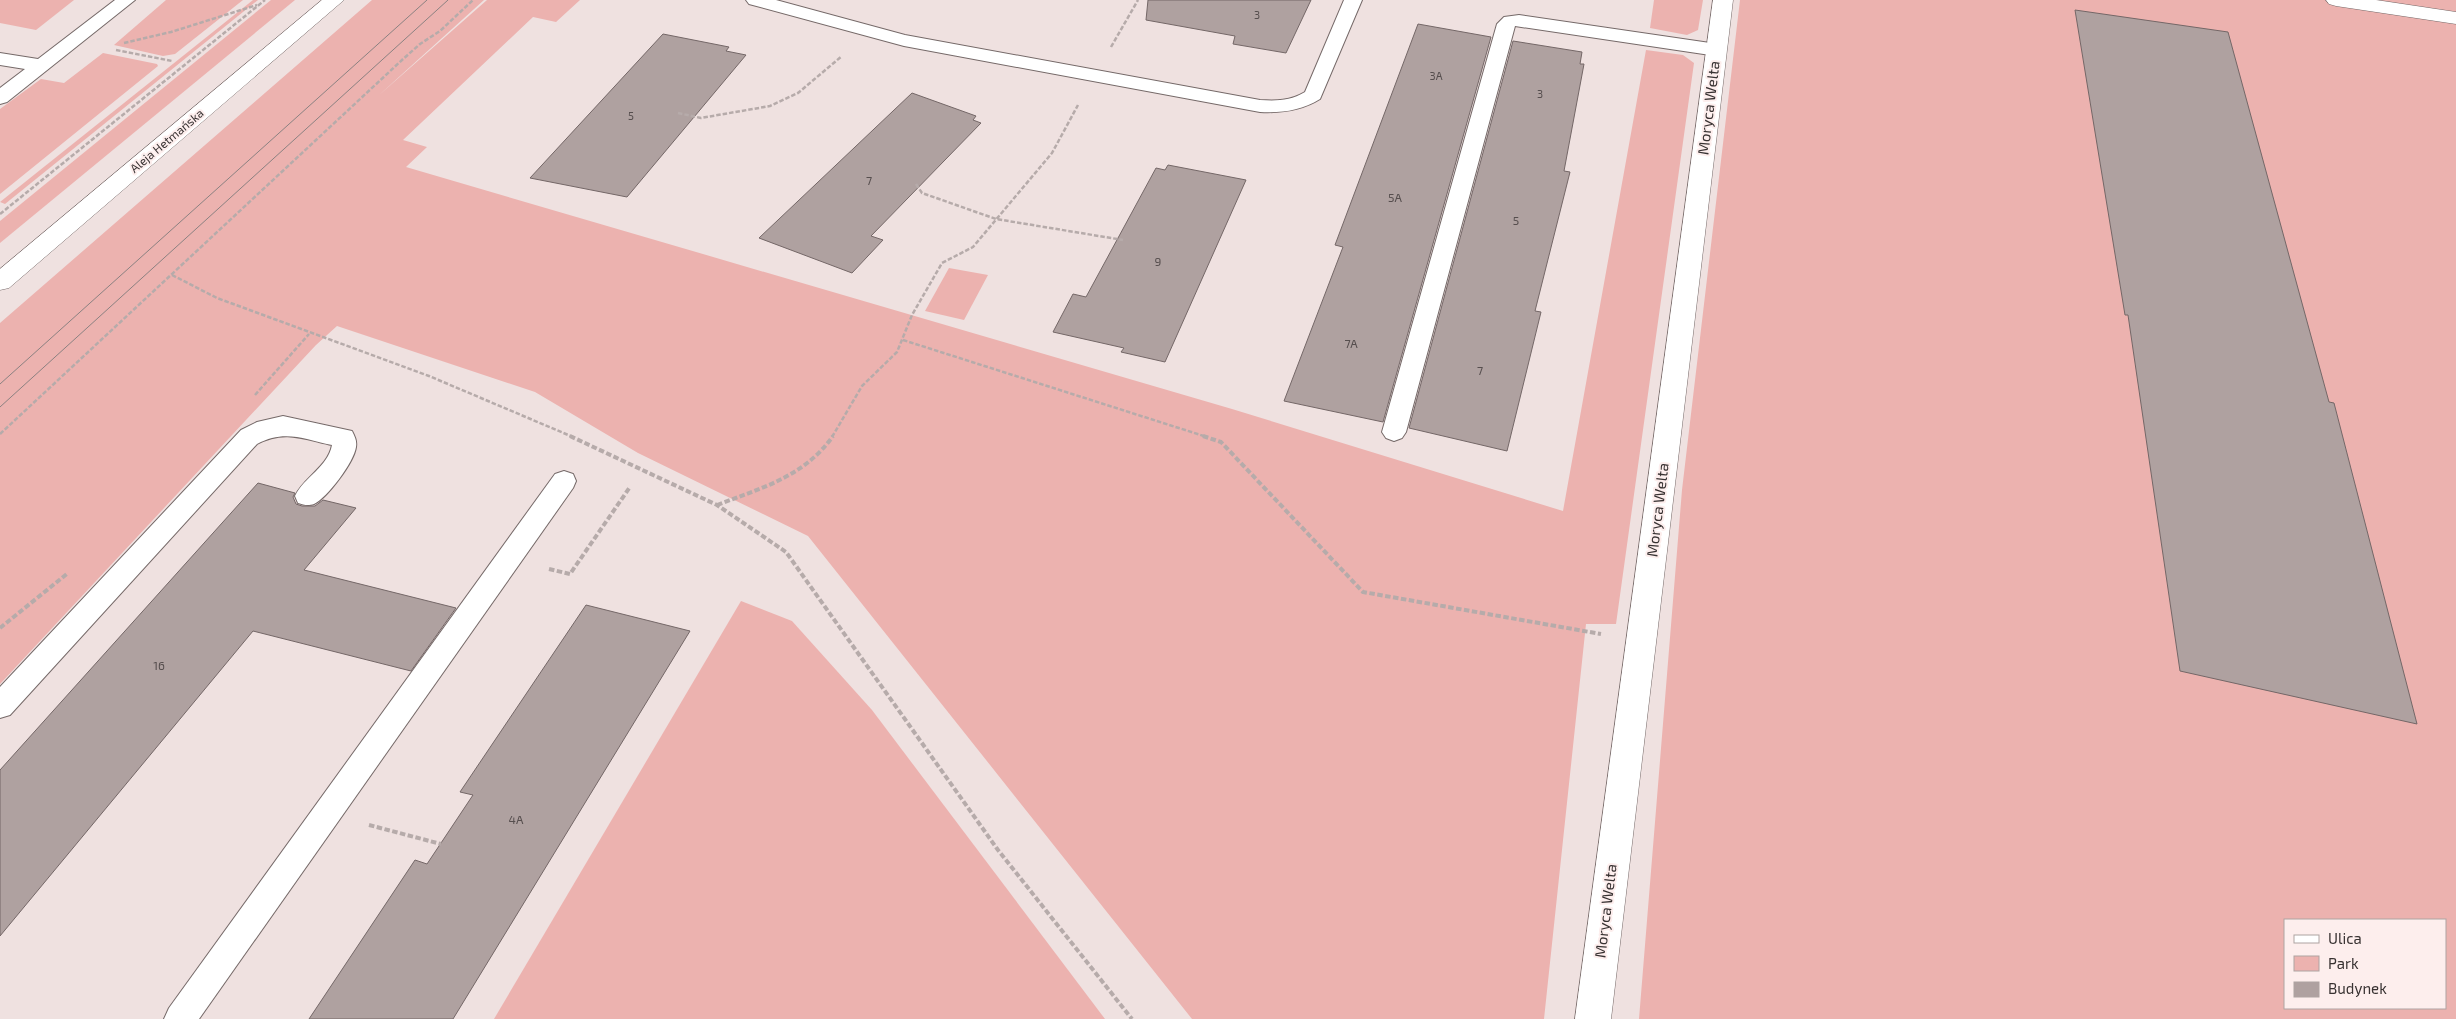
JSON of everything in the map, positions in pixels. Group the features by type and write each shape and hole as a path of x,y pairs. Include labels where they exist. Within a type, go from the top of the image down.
{"street":[{"name":"Aleja Hetmańska","path":"0,282 334,0"},
{"name":"Moryca Welta","path":"1592,1019 1723,0"},
{"path":"2336,0 2456,18"}],"lane":[{"path":"0,98 44,66 126,0"},
{"path":"755,0 904,40 1260,106 1281,107 1302,103 1313,95 1353,0"},
{"path":"1394,432 1506,24 1510,21 1519,20 1717,50"},
{"path":"0,59 44,66"},
{"path":"0,706 249,437 265,428 283,425 344,438 346,447 340,458 308,496"},
{"path":"180,1019 564,481"}],"path":[{"path":"0,214 265,0"},
{"path":"0,434 402,60 420,44 440,31 473,0"},
{"path":"717,505 791,476 832,438 862,386 897,352 912,315 942,263 973,247 1052,153 1094,75 1138,0"},
{"path":"121,44 171,32 261,3"},
{"path":"678,113 701,118 770,106 785,100 798,93 871,31"},
{"path":"916,184 922,192 996,219 1123,240"},
{"path":"172,275 217,298 429,376 544,424 717,505 786,552 998,850 1132,1019"},
{"path":"903,340 1221,442 1363,592 1641,641"},
{"path":"359,822 440,844"}],"green space":[{"path":"0,0 74,0 36,30 0,23"},
{"path":"166,0 243,0 175,54 163,56 114,45"},
{"path":"253,0 258,0 5,204 0,202"},
{"path":"271,0 295,0 0,243 0,221"},
{"path":"372,0 484,0 378,96 487,0 580,0 556,22 533,17 403,140 427,147 406,167 1232,409 1563,511 1646,50 1683,55 1694,63 1616,624 1586,624 1544,1019 1192,1019 808,536 638,453 535,392 337,326 316,345 0,684 0,323"},
{"path":"1654,0 1703,0 1698,30 1687,35 1650,28"},
{"path":"1740,0 2456,0 2456,1019 1639,1019 1682,490"},
{"path":"103,53 157,64 158,66 0,194 0,109 41,79 64,83"},
{"path":"949,268 988,275 964,320 925,311"},
{"path":"741,601 792,621 872,710 1105,1019 494,1019"}],"building":[{"path":"1148,0 1311,0 1286,53 1233,44 1235,36 1146,20"},
{"path":"2075,10 2228,32 2329,402 2334,403 2417,724 2180,671 2128,315 2125,315"},
{"path":"1418,24 1491,37 1383,422 1284,401 1343,247 1335,245"},
{"path":"663,34 729,47 726,51 746,55 627,197 530,178"},
{"path":"1513,41 1582,52 1580,64 1584,64 1564,171 1570,172 1535,311 1541,312 1507,451 1409,428"},
{"path":"912,93 976,116 973,120 981,123 871,236 883,240 852,273 759,238"},
{"path":"1168,165 1246,180 1165,362 1121,352 1124,348 1053,332 1073,294 1086,297 1156,168 1165,170"},
{"path":"258,483 295,493 293,497 296,504 302,506 315,506 323,500 356,508 304,570 456,608 411,671 253,631 0,936 0,770"},
{"path":"586,605 690,631 453,1019 309,1019 415,860 427,864 473,795 460,792"}],"tram line":[{"path":"0,384 427,0"},
{"path":"0,407 448,0"}]}
